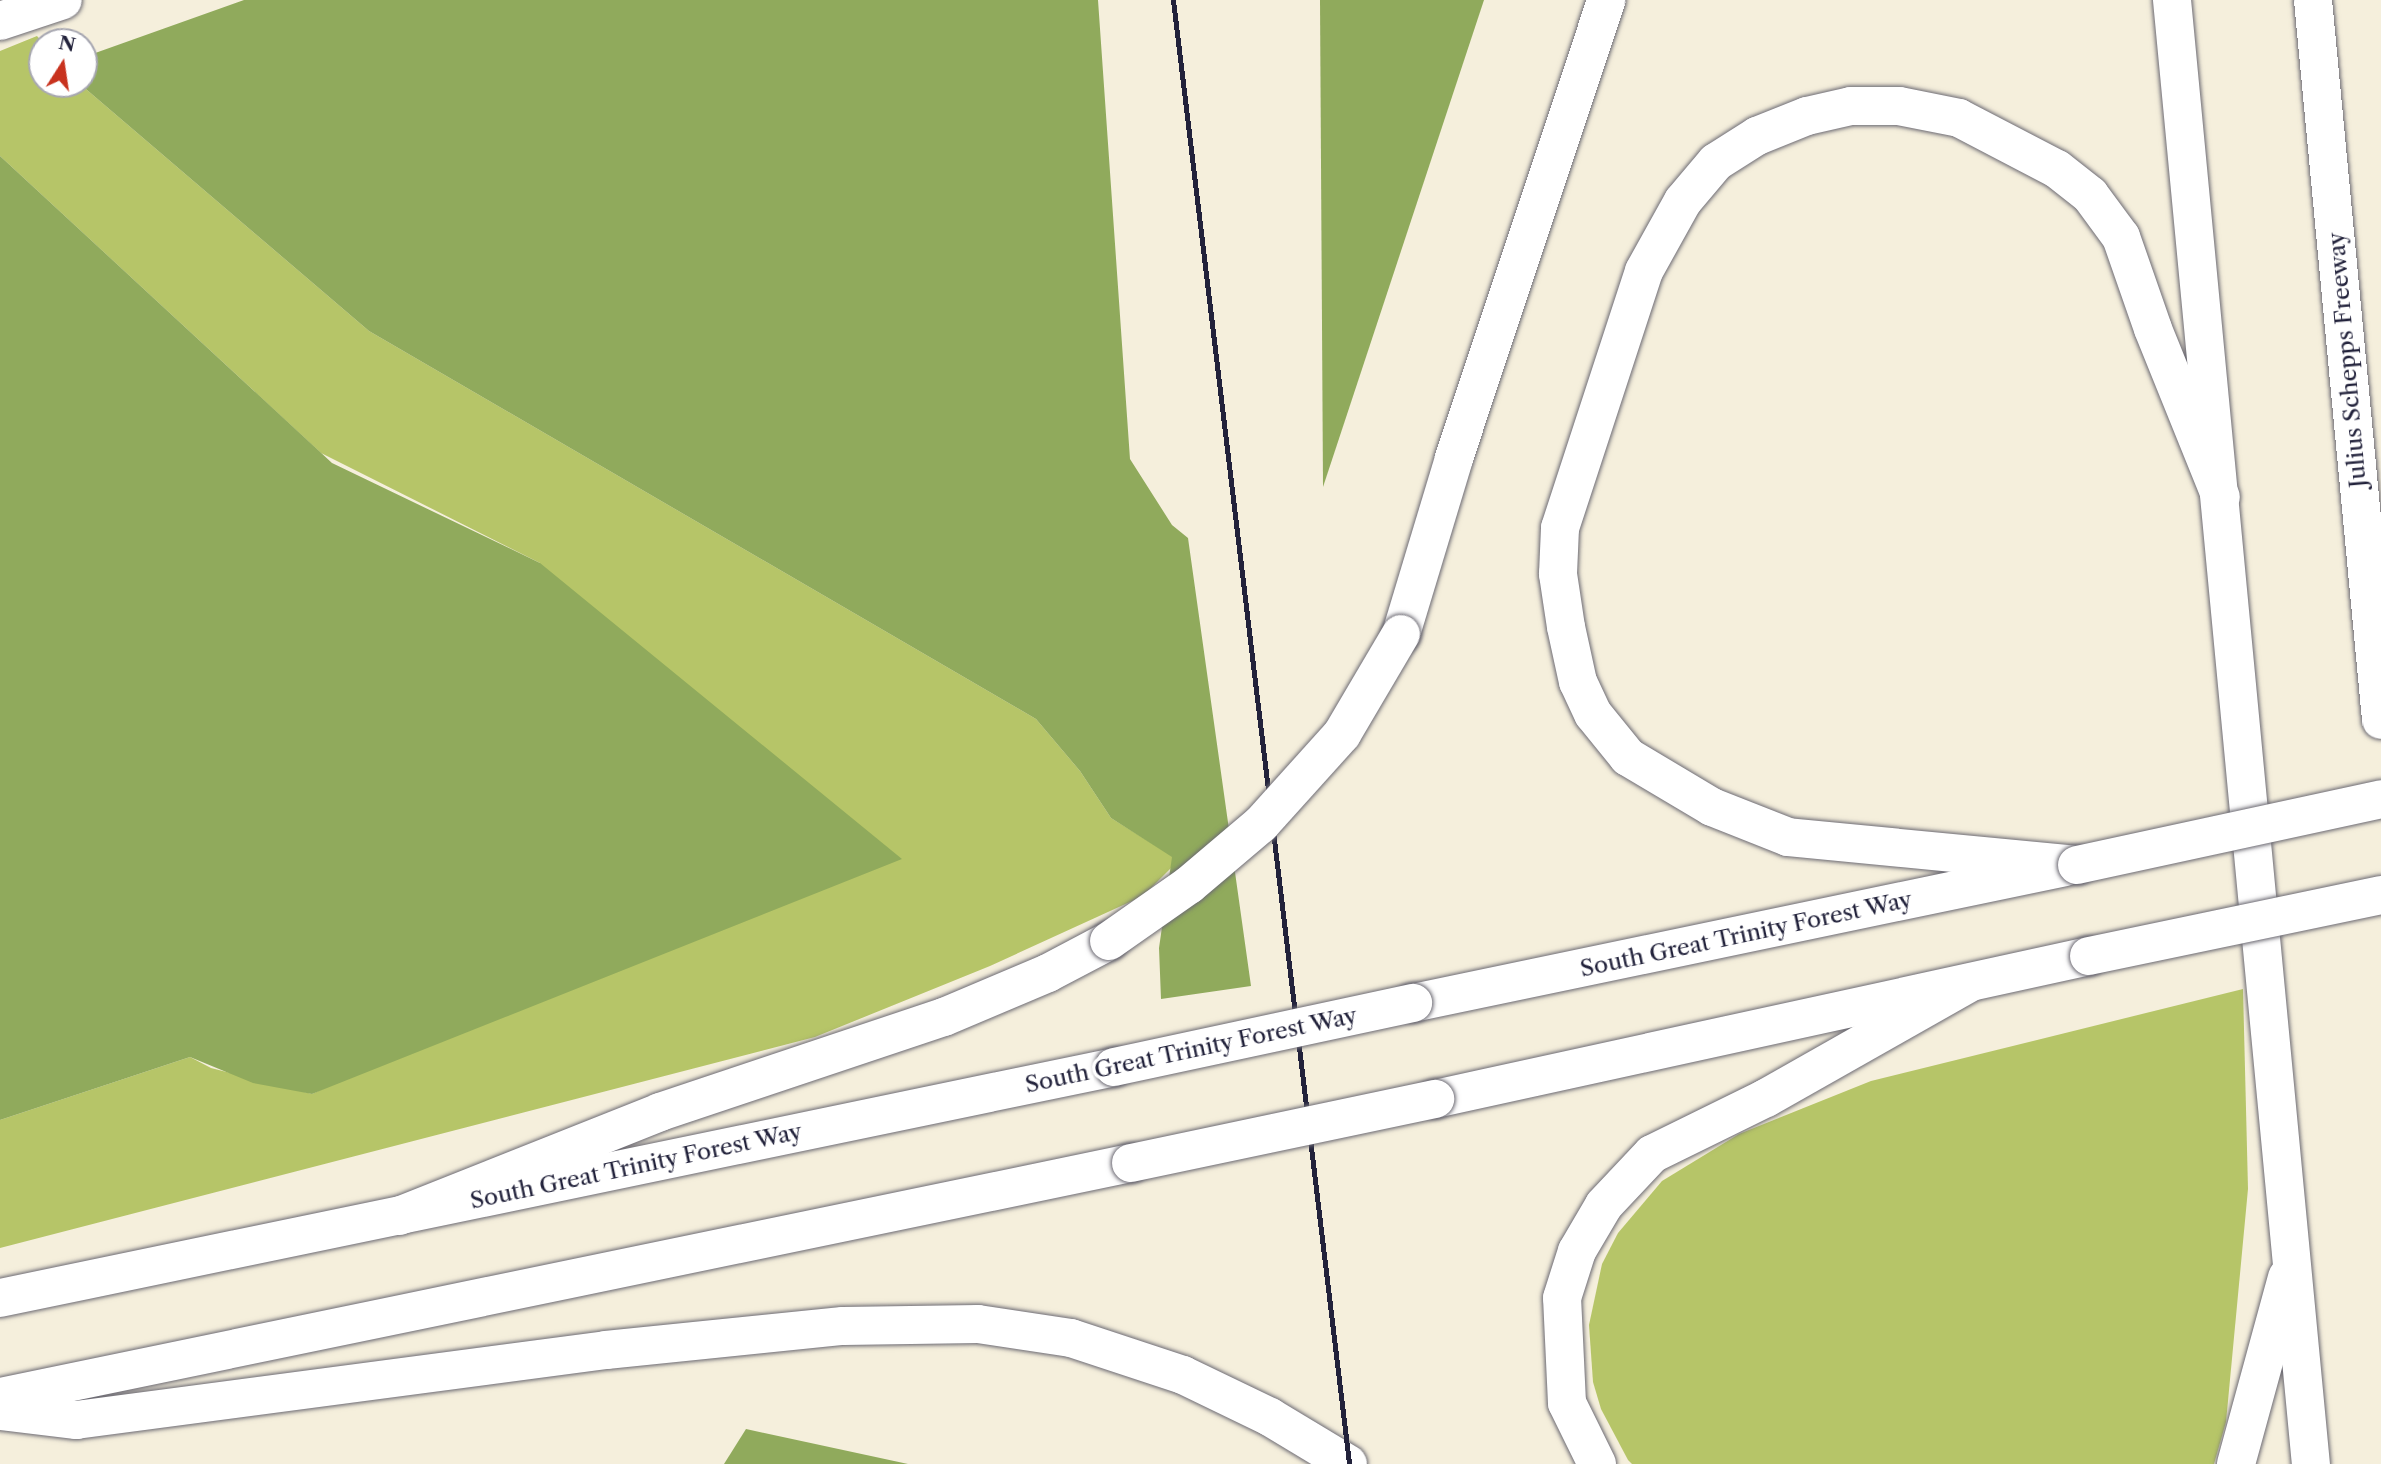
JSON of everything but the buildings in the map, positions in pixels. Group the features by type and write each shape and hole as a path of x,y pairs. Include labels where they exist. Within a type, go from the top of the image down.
{"main road":[{"path":"0,21 63,0"},
{"path":"398,1216 660,1112 944,1017 1048,973 1109,941 1189,885 1262,824 1342,734 1401,634 1454,458 1606,0"},
{"path":"2172,0 2294,1252 2311,1464"},
{"name":"Julius Schepps Freeway","path":"2313,0 2381,720"},
{"path":"2077,864 1788,837 1712,807 1628,757 1593,714 1578,682 1566,627 1558,574 1560,528 1644,271 1683,201 1716,162 1757,136 1807,116 1850,106 1899,106 1959,118 2057,169 2090,195 2121,237 2153,329 2221,498"},
{"name":"South Great Trinity Forest Way","path":"0,1298 1114,1067 2381,799"},
{"path":"0,1397 1435,1099 2381,895"},
{"path":"1597,1464 1567,1403 1562,1298 1577,1251 1605,1205 1652,1154 1766,1098 1969,983"},
{"path":"2236,1464 2294,1252"},
{"path":"0,1411 76,1420 606,1350 843,1326 978,1324 1071,1338 1183,1376 1270,1417 1348,1464"}],"green space":[{"path":"244,0 1098,0 1130,459 1172,525 1188,538 1251,986 1161,999 1159,948 1172,857 1111,818 1080,771 1036,719 369,331 96,98 98,52"},
{"path":"1320,0 1484,0 1323,487"},
{"path":"28,40 28,98 96,98 369,331 1036,719 1080,771 1111,818 1172,856 1173,866 1143,896 990,966 815,1037 0,1248 0,1120 190,1057 211,1068 312,1094 363,1070 540,563 321,453 0,156 0,51"},
{"path":"0,156 332,463 540,563 902,859 312,1094 253,1083 190,1057 0,1120"},
{"path":"2243,989 2248,1189 2226,1422 2214,1464 1632,1464 1628,1460 1601,1409 1593,1382 1589,1325 1602,1264 1618,1233 1662,1181 1739,1134 1871,1081"},
{"path":"746,1429 908,1464 724,1464"}],"railway":[{"path":"1173,0 1349,1464"}]}
